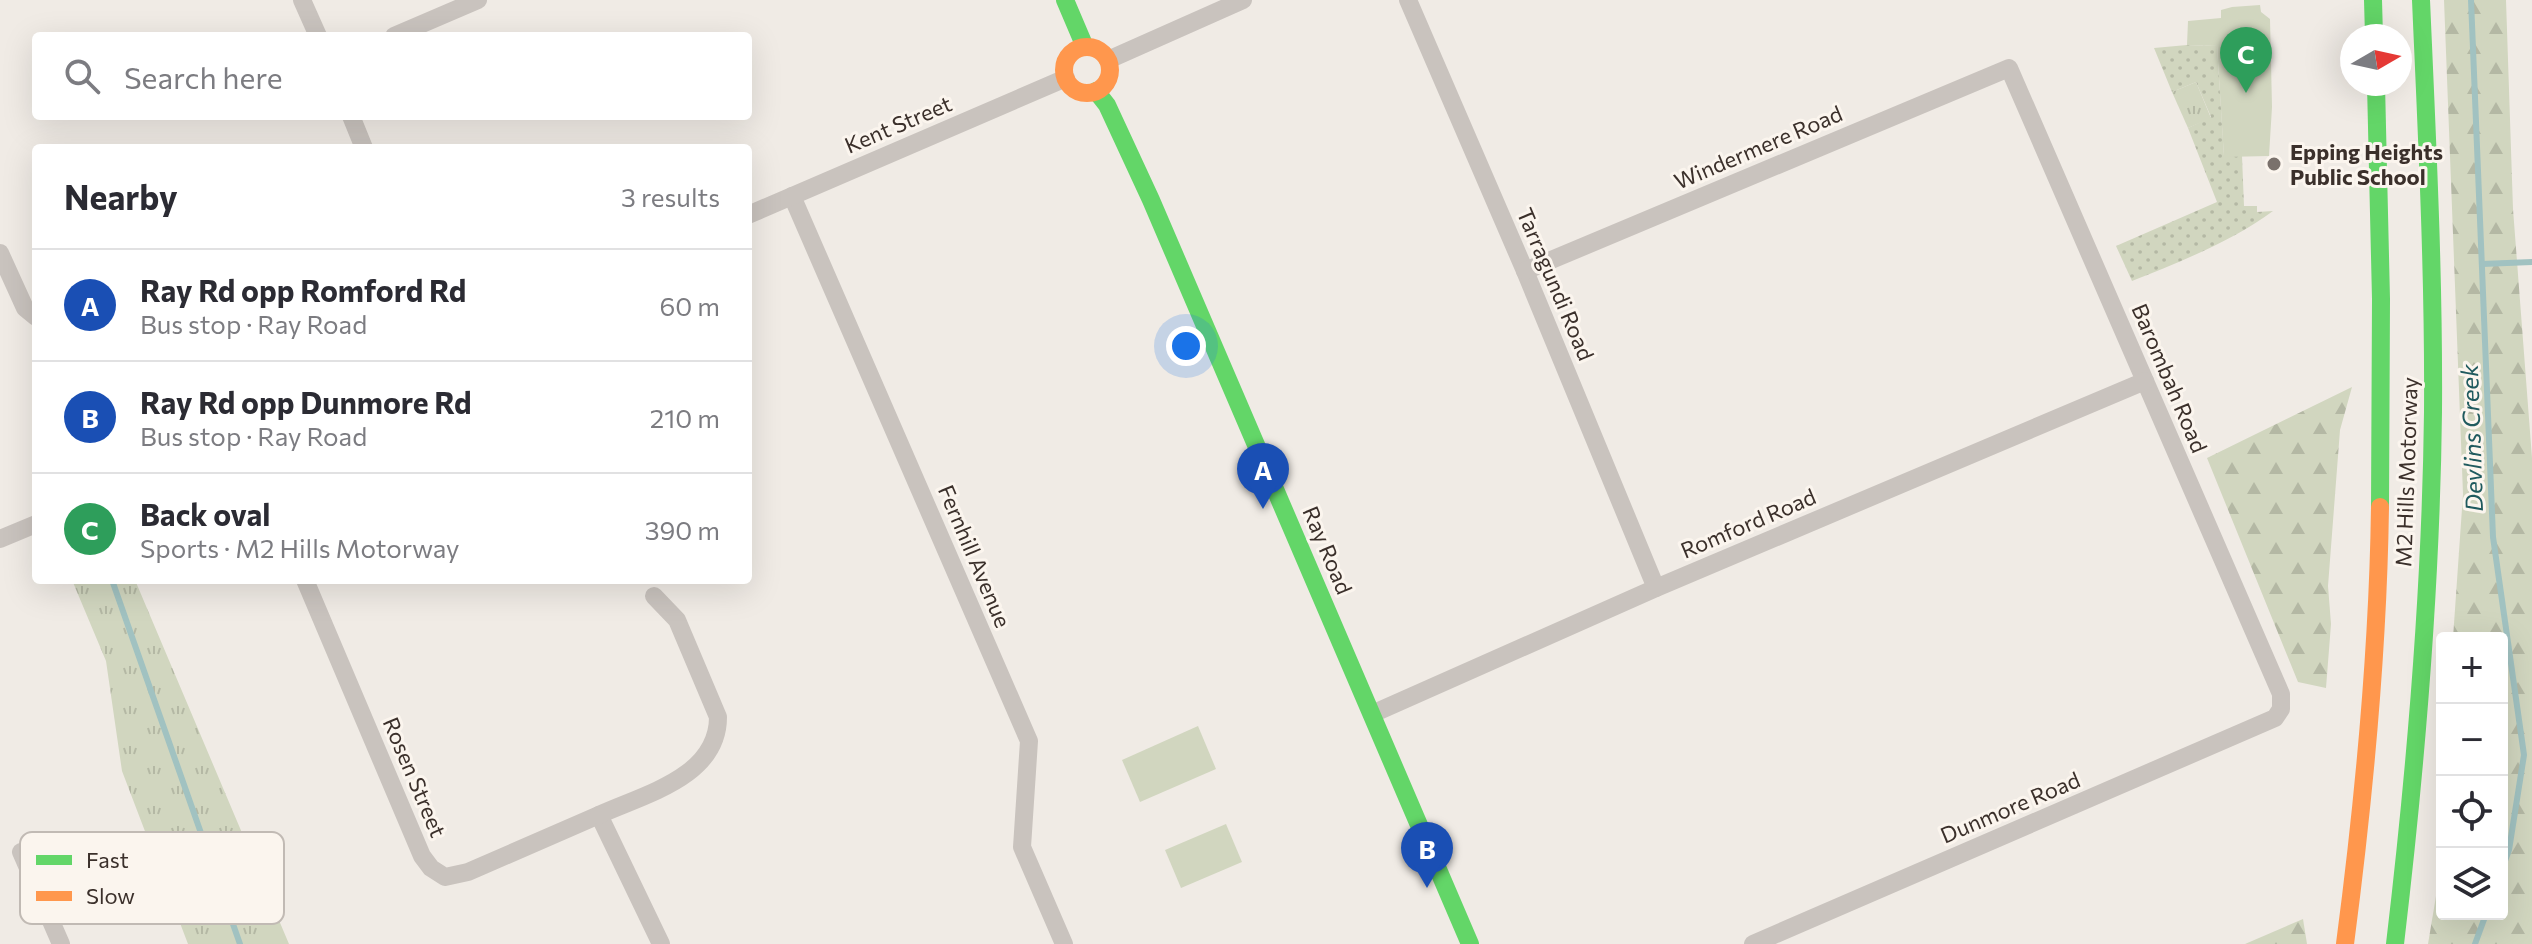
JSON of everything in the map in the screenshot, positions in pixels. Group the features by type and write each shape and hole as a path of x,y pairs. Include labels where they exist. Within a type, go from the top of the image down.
{"main road":[{"path":"1065,0 1085,47"},
{"path":"2373,0 2374,24"},
{"name":"M2 Hills Motorway","path":"2395,944 2413,789 2431,491 2433,335 2421,0"},
{"path":"1085,47 1099,50 1110,67 1107,81 1089,93 1075,89 1066,78 1065,71 1068,57 1078,48 1085,47"},
{"name":"Ray Road","path":"1096,91 1107,105 1151,200 1470,944"},
{"name":"M2 Hills Motorway","path":"2345,944 2362,808 2380,513 2383,332 2376,96"}],"street":[{"path":"302,0 316,32"},
{"path":"403,32 478,0"},
{"path":"1108,60 1243,0"},
{"name":"Tarragundi Road","path":"1408,0 1525,271 1656,588"},
{"name":"Windermere Road","path":"1525,271 2009,68"},
{"name":"Barombah Road","path":"2009,68 2281,694 2281,709"},
{"name":"Kent Street","path":"752,213 1066,78"},
{"path":"353,120 362,144"},
{"name":"Fernhill Avenue","path":"792,196 1029,741 1022,847 1064,944"},
{"path":"0,253 25,308 32,314"},
{"name":"Romford Road","path":"1372,714 1656,588 2145,381"},
{"path":"0,539 32,526"},
{"name":"Rosen Street","path":"307,584 422,856 431,868 445,877 468,872 599,815 690,773 706,757 715,741 718,717 677,620 654,596"},
{"name":"Dunmore Road","path":"1753,944 2275,718 2281,709"},
{"path":"599,815 661,944"},
{"path":"52,924 61,944"}],"green space":[{"path":"2444,0 2506,0 2513,209 2532,458 2532,944 2428,944 2436,896 2436,920 2508,920 2508,632 2453,632 2463,494"},
{"path":"2260,5 2261,12 2270,19 2272,107 2269,156 2224,157 2217,46 2187,45 2188,21 2221,18 2221,10"},
{"path":"2217,46 2224,156 2242,156 2244,206 2257,206 2257,212 2273,211 2224,241 2132,281 2116,246 2217,202 2188,128 2211,117 2196,82 2172,92 2154,48"},
{"path":"2196,82 2211,118 2188,128 2172,92"},
{"path":"2352,387 2340,430 2328,586 2331,624 2326,688 2298,682 2207,458"},
{"path":"74,584 137,584 242,832 145,832 122,771 106,661"},
{"path":"1198,726 1216,769 1140,802 1122,760"},
{"path":"1226,824 1242,862 1181,888 1165,850"},
{"path":"2303,919 2307,944 2245,944"},
{"path":"180,924 281,924 289,944 188,944"}],"waterway":[{"name":"Devlins Creek","path":"2471,0 2493,537 2524,755 2508,853"},
{"path":"2482,264 2532,262"},
{"path":"113,584 201,832"},
{"name":"Devlins Creek","path":"2475,944 2484,920"},
{"path":"233,924 240,944"}],"traffic: fast":[{"path":"1065,0 1085,47"},
{"path":"2373,0 2374,24"},
{"path":"2395,944 2421,678 2432,479 2430,206 2421,0"},
{"path":"1096,91 1107,105 1151,200 1470,944"},
{"path":"2376,96 2381,299 2380,507"}],"traffic: slow":[{"path":"1087,47 1103,54 1110,70 1103,86 1087,93 1071,86 1064,70 1071,54 1087,47"},
{"path":"2345,944 2369,726 2380,507"}],"place":[{"name":"Back oval","path":"2246,93"},
{"name":"Epping Heights Public School","path":"2274,164"},
{"name":"Ray Rd opp Romford Rd","path":"1263,509"},
{"name":"Ray Rd opp Dunmore Rd","path":"1427,888"}]}
